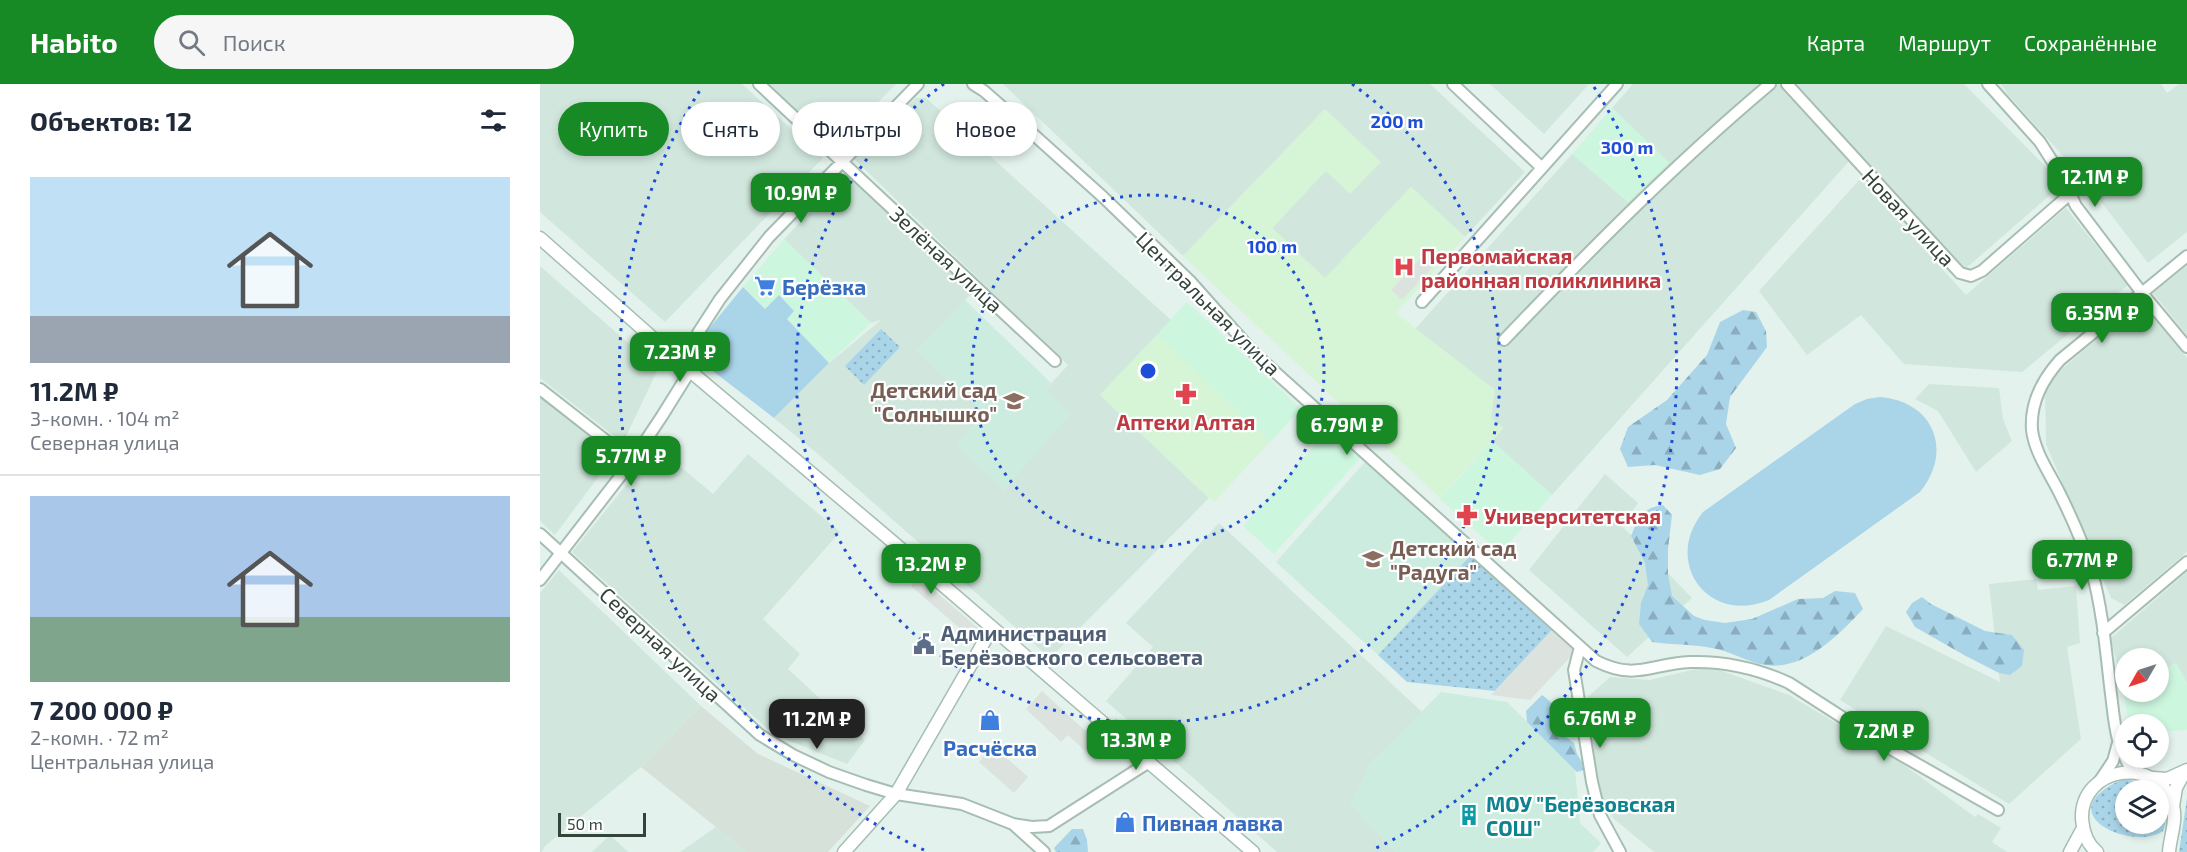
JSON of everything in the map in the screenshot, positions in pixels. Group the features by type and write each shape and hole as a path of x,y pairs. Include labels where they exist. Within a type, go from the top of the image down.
{"street":[{"name":"Зелёная улица","path":"759,84 1055,361"},
{"path":"540,580 632,461 690,371 694,343 698,333 720,299 769,237 918,84"},
{"name":"Центральная улица","path":"973,84 984,91 1103,197 1190,281 1255,354 1596,661 1611,669 1624,672 1690,662 1743,668 1779,679 1896,752 1998,810"},
{"path":"1453,84 1541,167"},
{"path":"1422,302 1617,84"},
{"path":"1504,340 1684,159 1770,84"},
{"name":"Новая улица","path":"1787,84 1960,273 1971,276 1982,271 2070,194"},
{"path":"1988,84 2040,142 2061,175 2076,206 2142,293 2187,347"},
{"path":"540,238 690,371 1253,852"},
{"path":"2115,721 2102,615 2092,571 2071,518 2035,444 2032,412 2036,397 2050,371 2187,256"},
{"path":"540,389 632,461"},
{"name":"Северная улица","path":"540,534 759,735 829,772 896,794 962,804 1013,824 1032,827 1049,826 1149,762"},
{"path":"2103,633 2187,562"},
{"path":"844,852 896,794 992,628"},
{"path":"1580,647 1574,670 1592,782 1600,815 1620,852"},
{"path":"2095,851 2083,828 2082,812 2087,795 2099,782 2113,761 2115,754"},
{"path":"2131,768 2133,772"},
{"path":"2099,782 2115,774 2133,772 2152,778 2167,779 2185,771"},
{"path":"2159,852 2174,827 2173,806 2176,788 2185,771"},
{"path":"2152,778 2166,792 2173,806"},
{"path":"1013,824 1044,852"},
{"path":"2070,852 2083,828"},
{"path":"2169,852 2170,837"}],"shaded area":[{"path":"540,84 742,84 762,102 681,102 681,156 780,156 780,119 792,130 792,156 821,156 823,158 665,322 540,212"},
{"path":"765,84 896,84 878,102 792,102 792,109"},
{"path":"1003,84 1430,84 1525,172 1465,237 1411,187 1325,279 1272,228 1326,170 1325,109 1183,256 1037,116 1037,102 1022,102"},
{"path":"1490,84 1589,84 1544,134"},
{"path":"1633,84 1779,84 1851,159 1552,495 1492,441 1503,428 1491,418 1415,329 1572,154 1628,202 1668,162 1612,108"},
{"path":"1797,84 1964,84 2051,172 2057,189 1964,270"},
{"path":"2001,84 2161,84 2167,93 2179,84 2187,84 2187,232 2148,263 2083,178 2009,96"},
{"path":"916,98 926,98 934,105 934,156 990,156 1171,320 1100,395 1209,498 1050,658 774,418 828,364 881,320 871,323 784,239 847,174 972,293 917,351 984,412 958,445 1004,490 1045,390 1068,365 854,159 857,156 922,156 922,102 912,102"},
{"path":"1612,108 1669,163 1628,202 1572,154"},
{"path":"1325,109 1381,162 1350,194 1326,171 1272,228 1325,278 1411,187 1465,237 1396,313 1495,390 1491,418 1503,428 1440,498 1183,256"},
{"path":"1860,179 1966,295 2066,208 2128,285 2022,372 1904,364 1861,315 1807,355 1759,291"},
{"path":"784,239 871,323 829,363 787,318 779,295 765,309 743,287"},
{"path":"1429,249 1440,259 1402,300 1391,290"},
{"path":"2187,265 2187,335 2153,293"},
{"path":"540,266 658,369 623,443 540,378"},
{"name":"Детский сад \"Солнышко\"","path":"965,300 1051,383 1045,390 1070,414 1004,490 957,445 984,412 917,351"},
{"path":"2141,301 2187,358 2187,552 2124,605 2111,598 2046,444 2045,384"},
{"path":"1187,302 1301,409 1270,442 1157,335"},
{"path":"1157,335 1270,442 1214,502 1100,395"},
{"path":"1929,384 1999,388 2003,419 2012,441 1976,472 1938,411 1915,399"},
{"path":"540,394 616,453 555,535 540,521"},
{"path":"1330,428 1362,456 1274,554 1243,526"},
{"path":"1492,441 1552,495 1500,553 1440,499"},
{"path":"657,447 713,494 748,454 840,532 763,619 800,654 788,669 865,740 847,764 773,734 572,552"},
{"name":"Детский сад \"Радуга\"","path":"1366,461 1470,556 1378,655 1276,562"},
{"path":"1605,474 1638,503 1622,526 1692,598 1627,657 1529,570"},
{"path":"1219,523 1422,712 1370,764 1351,804 1396,852 1277,852 1106,701 1153,647 1126,623"},
{"path":"559,570 701,706 641,767 540,852 540,593"},
{"path":"2187,572 2187,683 2176,663 2169,667 2169,648 2115,648 2115,656 2111,638"},
{"path":"919,577 980,630 972,639 911,586"},
{"path":"2036,579 2038,590 2076,586 2080,643 2067,647 2081,739 2009,804 1840,700 1886,626 2000,682 1989,584"},
{"path":"1552,630 1576,651 1530,700 1491,695"},
{"path":"2176,663 2187,683 2187,730 2169,731 2169,714 2127,714 2125,702 2169,702 2169,667"},
{"path":"1708,666 1789,695 1896,759 1975,817 1978,814 2001,828 1992,842 2007,852 1654,852 1613,818 1597,786 1588,697 1610,677 1650,680"},
{"path":"1042,691 1105,749 1095,760 1068,735 1061,742 1026,709"},
{"path":"1441,692 1507,702 1575,769 1580,823 1601,843 1593,852 1396,852 1351,804 1370,764"},
{"path":"701,706 758,754 870,806 828,852 747,852 641,767"},
{"path":"993,746 1028,777 1014,793 979,762"},
{"path":"716,827 747,852 680,852"},
{"path":"610,835 628,852 592,852"}],"green space":[{"path":"743,287 765,309 779,295 794,311 787,319 829,363 774,418 705,365 707,331"},
{"path":"1743,310 1756,312 1766,331 1767,347 1730,397 1726,424 1736,448 1720,469 1700,475 1655,465 1628,467 1620,449 1628,427 1667,400 1707,355 1720,322"},
{"path":"881,329 900,347 864,385 845,366"},
{"path":"1880,397 1898,401 1913,408 1925,418 1933,430 1936,460 1920,492 1769,600 1747,605 1728,604 1711,597 1698,584 1690,569 1688,551 1692,531 1703,512 1855,404"},
{"path":"1663,505 1672,515 1668,574 1672,596 1694,616 1725,623 1752,619 1798,599 1823,598 1835,591 1855,593 1863,609 1820,649 1807,657 1780,665 1760,664 1709,647 1652,642 1639,624 1641,603 1648,585 1645,563 1631,536 1642,514 1650,508"},
{"path":"1470,556 1552,630 1495,691 1407,682 1378,655"},
{"path":"1922,597 1931,604 1985,631 2012,635 2024,650 2022,666 2010,675 1999,673 1915,627 1906,612 1912,603"},
{"path":"1542,695 1559,713 1566,737 1574,743 1584,770 1577,772 1527,722 1526,711"},
{"path":"2115,784 2115,832 2103,826 2093,817 2092,805 2100,793"},
{"path":"2187,798 2187,852 2179,852"},
{"path":"1072,829 1083,829 1088,852 1056,852 1054,848"},
{"path":"2121,834 2155,834 2150,836 2133,837"}],"place":[{"name":"Первомайская районная поликлиника","path":"1404,267"},
{"name":"Берёзка","path":"765,286"},
{"name":"Аптеки Алтая","path":"1186,394"},
{"name":"Детский сад \"Солнышко\"","path":"1014,401"},
{"name":"Университетская","path":"1467,515"},
{"name":"Детский сад \"Радуга\"","path":"1373,559"},
{"name":"Администрация Берёзовского сельсовета","path":"924,644"},
{"name":"Расчёска","path":"990,720"},
{"name":"МОУ \"Берёзовская СОШ\"","path":"1469,815"},
{"name":"Пивная лавка","path":"1125,822"}]}
